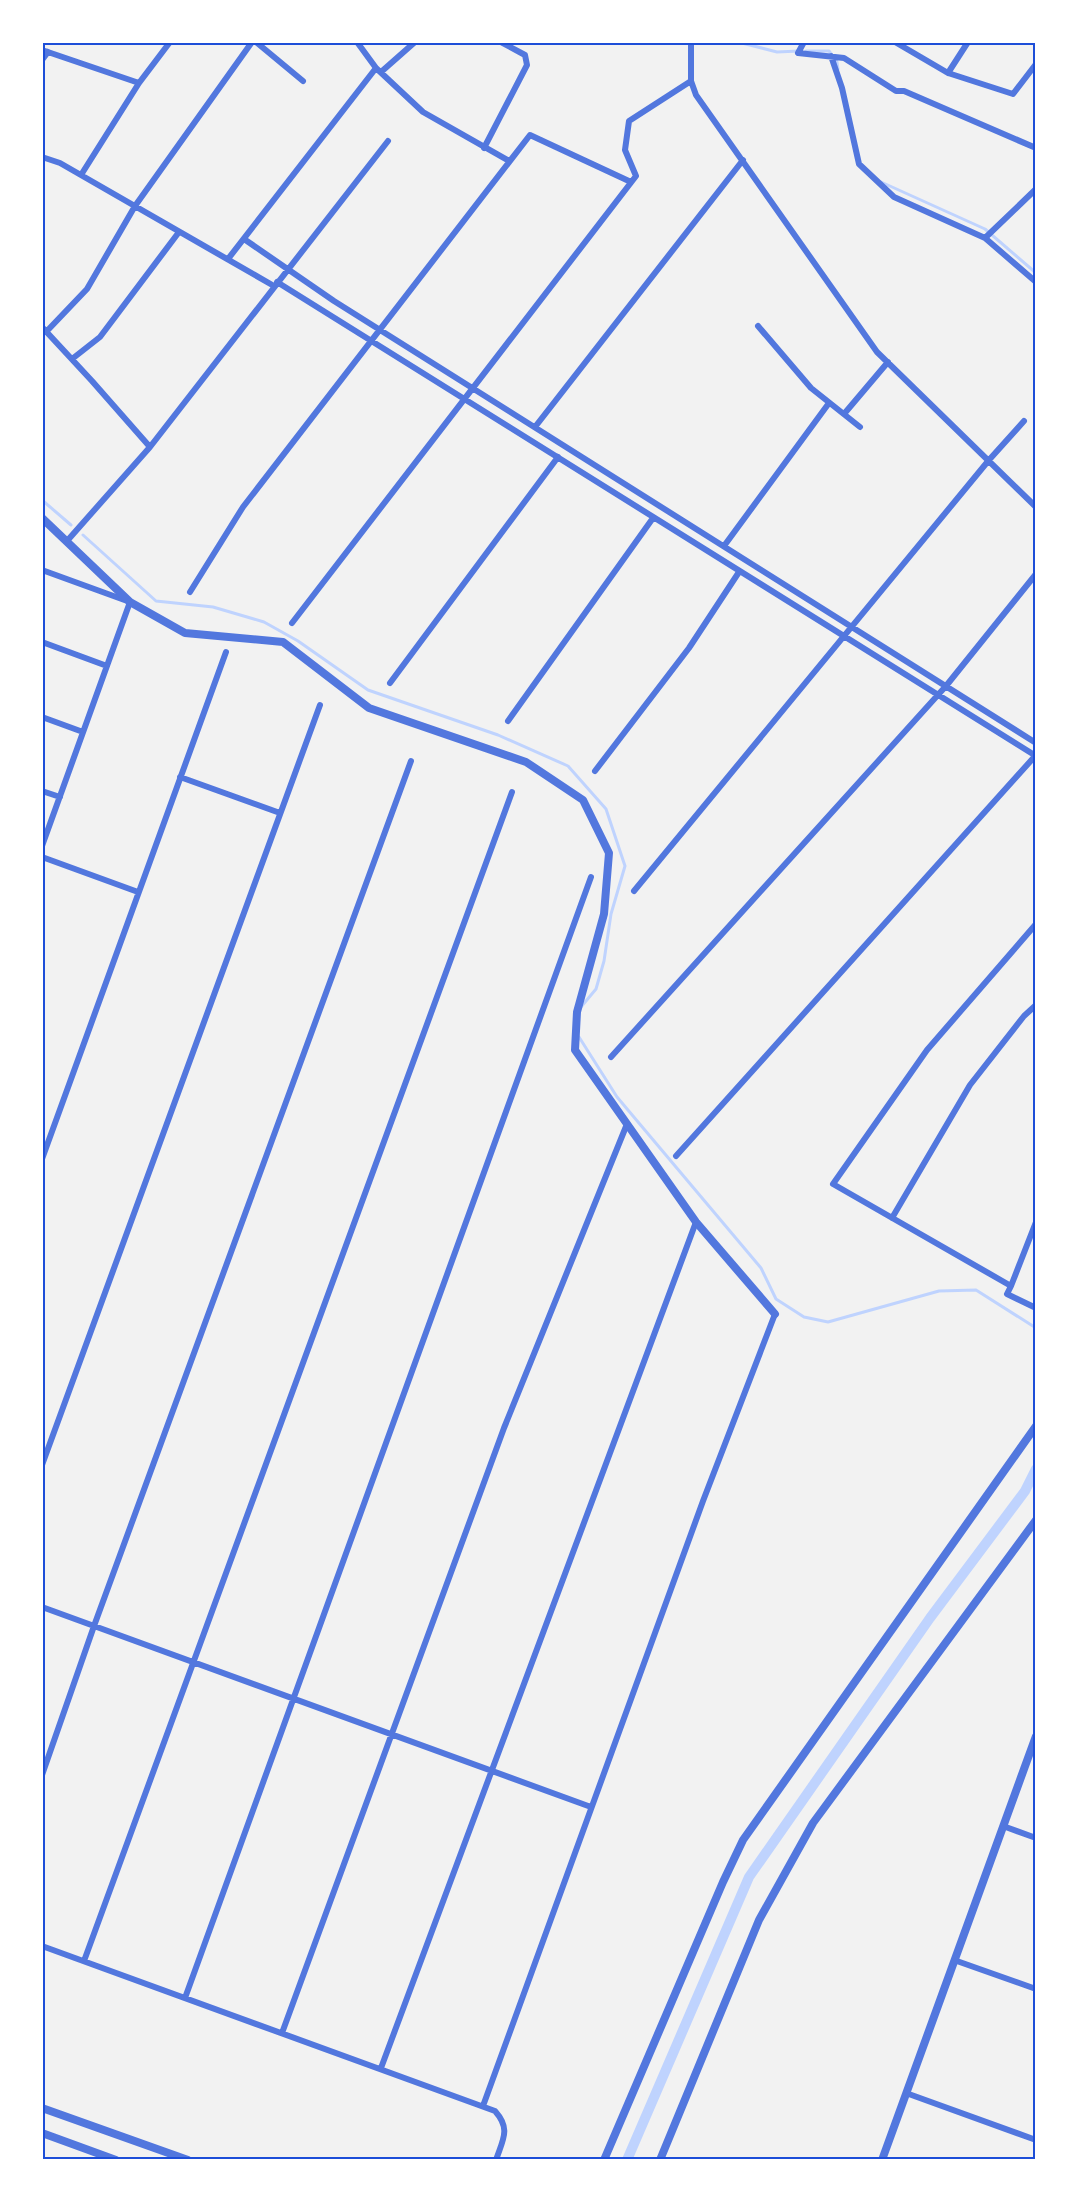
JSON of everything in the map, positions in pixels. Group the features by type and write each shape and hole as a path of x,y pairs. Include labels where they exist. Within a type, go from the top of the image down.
{"street":[{"path":"81,175 139,83 170,42"},
{"path":"150,447 72,358 44,330 87,288 135,206 254,42 303,81"},
{"path":"357,42 378,70 423,112 509,161"},
{"path":"228,259 378,70 415,42"},
{"path":"484,148 527,65 525,55 501,42"},
{"path":"691,42 691,81 696,95 877,352 1036,507"},
{"path":"804,42 798,53 844,57 896,91 904,92 1036,148"},
{"path":"895,42 948,73 1013,94 1036,64"},
{"path":"948,73 968,42"},
{"path":"42,60 45,51 139,83"},
{"path":"831,56 842,88 859,164 894,197 984,238 1036,282"},
{"path":"292,623 636,176 625,150 629,121 691,81"},
{"path":"190,592 243,507 530,135 631,182"},
{"path":"67,541 150,447 388,141"},
{"path":"42,157 60,163 372,341 936,695 1036,755 676,1156"},
{"path":"535,427 743,160"},
{"path":"984,238 1036,189"},
{"path":"72,358 100,336 179,232"},
{"path":"243,239 334,301 1036,743"},
{"path":"758,326 811,388 860,427"},
{"path":"844,414 888,362"},
{"path":"724,546 829,403"},
{"path":"634,891 989,460 1024,421"},
{"path":"390,683 558,457"},
{"path":"42,518 130,602"},
{"path":"508,721 653,518"},
{"path":"42,570 130,602 185,633 283,642 369,708 526,762 584,800 609,853 604,914 577,1012 575,1050 696,1222 775,1314 703,1501 483,2106"},
{"path":"595,771 689,648 739,572"},
{"path":"611,1057 946,686 1036,574"},
{"path":"42,846 130,602"},
{"path":"42,642 107,666"},
{"path":"42,1159 226,652"},
{"path":"42,1465 320,705"},
{"path":"42,717 83,732"},
{"path":"42,1775 94,1626 411,761"},
{"path":"180,777 280,813"},
{"path":"42,791 60,797"},
{"path":"84,1961 512,792"},
{"path":"42,857 138,892"},
{"path":"185,1998 591,877"},
{"path":"1011,1286 833,1184 927,1050 1036,924"},
{"path":"892,1218 970,1085 1024,1016 1036,1005"},
{"path":"282,2033 504,1428 627,1124"},
{"path":"381,2068 696,1222"},
{"path":"1036,1222 1007,1294 1036,1308"},
{"path":"604,2160 743,1840 1036,1426"},
{"path":"660,2160 759,1920 813,1823 1036,1520"},
{"path":"42,1607 591,1807"},
{"path":"882,2160 1036,1736"},
{"path":"1003,1826 1036,1838"},
{"path":"42,1946 495,2111 503,2121 505,2128 496,2160"},
{"path":"954,1960 1036,1989"},
{"path":"906,2093 1036,2140"},
{"path":"42,2108 188,2160"},
{"path":"42,2133 116,2160"}],"waterway":[{"path":"738,42 777,52 799,51"},
{"path":"806,51 829,51 837,62 838,69"},
{"path":"881,182 985,229 1036,273"},
{"path":"42,500 71,525"},
{"path":"83,535 156,601 213,607 264,622 298,641 368,690 498,735 568,766 606,809 625,866 611,914 604,961 596,989 581,1007"},
{"path":"579,1037 617,1097 761,1268 776,1299 804,1317 828,1322 939,1291 976,1290 1036,1328"},
{"path":"627,2160 749,1877 930,1618 1025,1491 1036,1469"}]}
